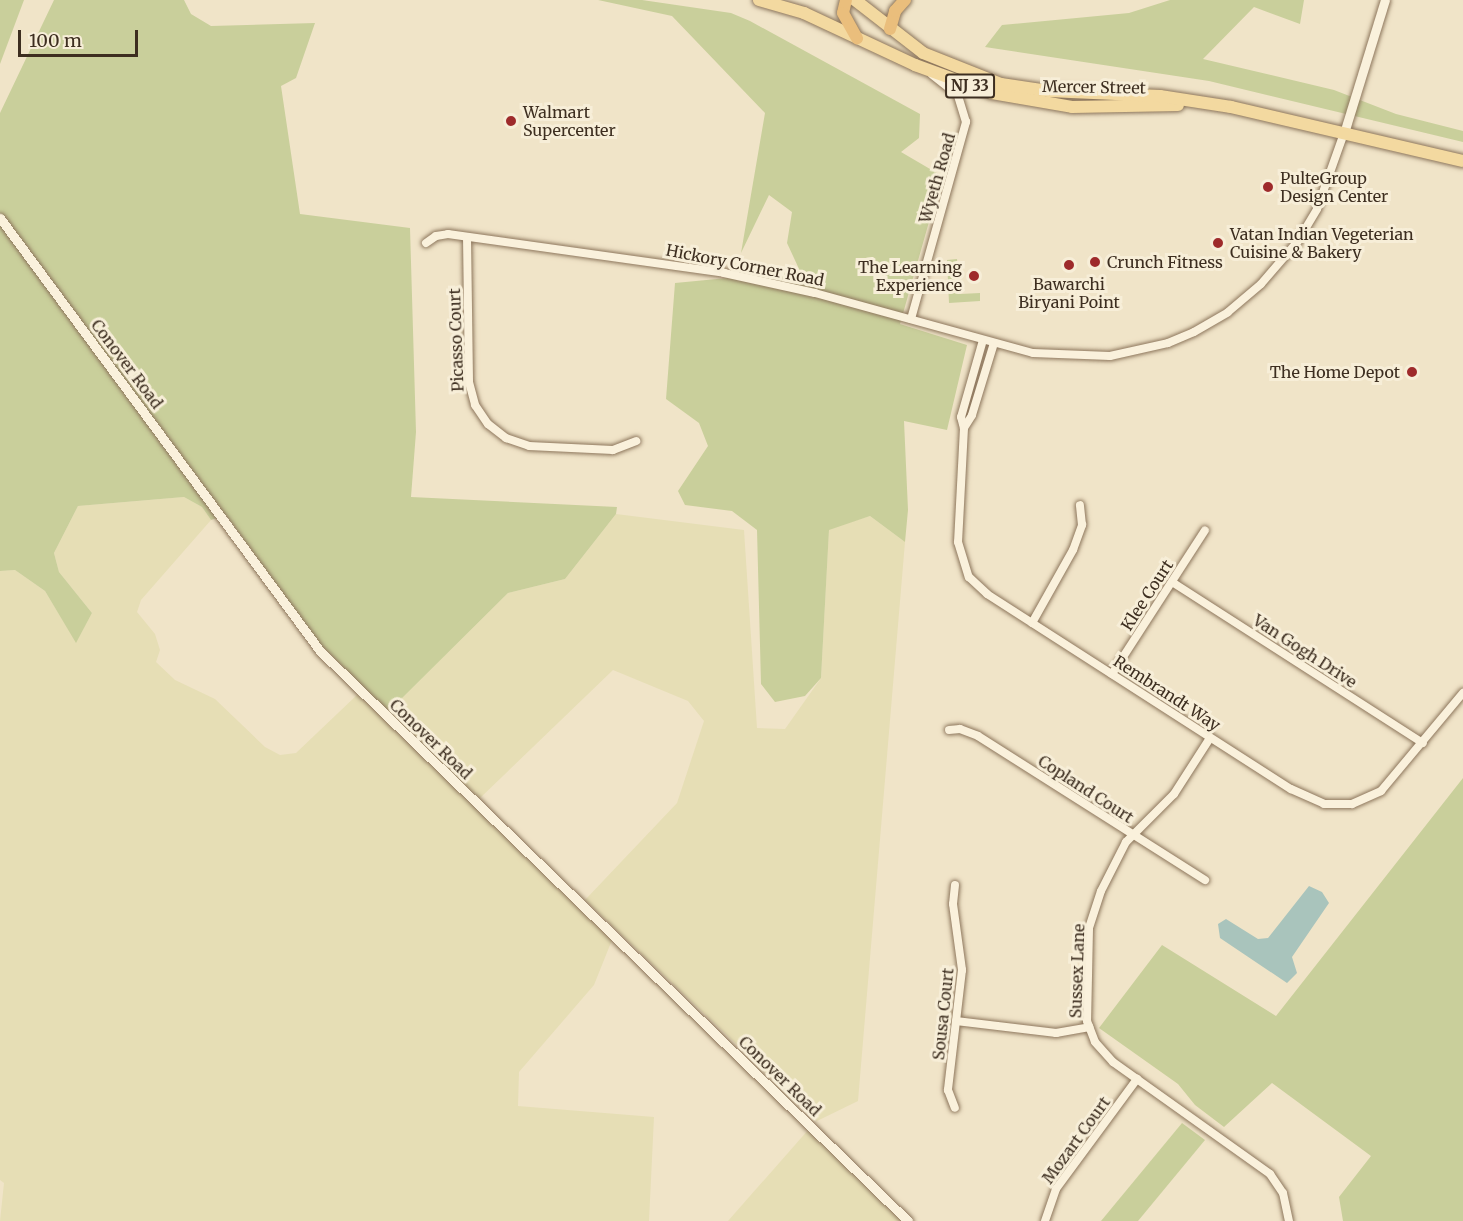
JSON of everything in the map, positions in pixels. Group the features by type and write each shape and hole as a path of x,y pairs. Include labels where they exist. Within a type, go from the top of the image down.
{"highway":[{"path":"846,0 843,13 857,38"},
{"path":"890,29 895,11 905,0"}],"main road":[{"name":"Mercer Street","path":"759,0 798,10 915,65 992,93 1030,102 1072,107 1196,104 1231,107 1463,161"},
{"name":"Mercer Street","path":"855,0 890,29 939,62 1001,84 1049,92 1160,96 1196,104"}],"street":[{"name":"Hickory Corner Road","path":"426,243 436,236 467,237 743,277 911,319 994,343 1055,356 1099,357 1168,343 1209,324 1261,285 1298,241 1317,209 1344,133 1385,0"},
{"name":"Wyeth Road","path":"911,319 966,116 960,98 951,87 915,65"},
{"name":"Conover Road","path":"0,218 320,651 908,1221"},
{"name":"Picasso Court","path":"467,237 469,382 475,405 488,424 506,438 529,446 613,450 636,441"},
{"name":"Rembrandt Way","path":"983,340 961,413 964,428 958,499 960,556 977,585 1210,738 1306,797 1336,805 1363,801 1381,791 1424,743 1463,693"},
{"name":"Rembrandt Way","path":"964,428 972,415 994,343"},
{"path":"1032,623 1061,576 1077,540 1083,520 1080,505"},
{"name":"Klee Court","path":"1112,674 1205,530"},
{"name":"Van Gogh Drive","path":"1172,582 1424,743"},
{"name":"Copland Court","path":"949,730 960,729 978,736 1205,880"},
{"name":"Sussex Lane","path":"1210,738 1174,794 1132,834 1114,863 1091,921 1086,1007 1089,1027 1109,1059 1264,1168 1283,1193 1289,1221"},
{"name":"Sousa Court","path":"955,885 953,904 962,970 948,1090 956,1108"},
{"path":"956,1021 1056,1033 1089,1027"},
{"name":"Mozart Court","path":"1045,1221 1056,1189 1137,1079"}],"shaded area":[{"path":"184,497 202,507 211,520 141,600 137,612 155,634 160,650 156,662 175,680 215,699 265,747 280,755 296,753 358,694 612,940 594,985 519,1072 518,1106 654,1117 649,1221 0,1221 4,1183 0,1180 0,571 15,570 45,591 76,642 92,613 59,572 54,553 78,506"},
{"path":"616,514 744,530 757,728 785,729 821,678 829,529 870,516 905,542 858,1101 817,1121 585,900 677,803 704,721 688,701 613,670 479,799 388,712 508,593 565,579"},
{"path":"809,1129 908,1221 728,1221"}],"green space":[{"path":"0,0 24,0 0,64"},
{"path":"54,0 184,0 191,14 211,26 315,23 296,78 281,86 300,214 410,228 416,432 411,497 617,507 616,514 565,579 508,593 388,712 317,641 226,515 211,520 202,507 184,497 78,506 54,553 59,572 92,613 76,643 45,591 15,570 0,571 0,113"},
{"path":"598,0 642,0 731,13 750,21 920,114 919,138 901,152 942,176 900,324 967,345 947,430 904,421 908,510 905,542 870,516 829,530 821,678 805,696 775,702 761,684 757,530 732,511 685,505 678,491 708,446 699,423 666,399 675,283 800,271 787,243 792,212 769,195 741,253 765,113 672,16"},
{"path":"1170,0 1304,0 1300,24 1254,7 1203,59 1334,90 1396,114 1463,131 1463,142 1209,81 985,47 1002,25 1129,13"},
{"path":"957,259 960,294 980,293 980,301 949,303 947,260"},
{"path":"1463,778 1463,1221 1343,1221 1339,1197 1371,1156 1272,1083 1224,1127 1195,1105 1178,1084 1099,1028 1162,945 1276,1016"},
{"path":"1182,1123 1205,1140 1138,1221 1101,1221"}],"water":[{"path":"1309,886 1322,892 1329,903 1292,957 1297,973 1287,983 1220,938 1218,924 1226,919 1258,939 1268,938"}],"place":[{"name":"Walmart Supercenter","path":"511,121"},
{"name":"PulteGroup Design Center","path":"1268,187"},
{"name":"Vatan Indian Vegeterian Cuisine & Bakery","path":"1218,243"},
{"name":"Crunch Fitness","path":"1095,262"},
{"name":"Bawarchi Biryani Point","path":"1069,265"},
{"name":"The Learning Experience","path":"974,276"},
{"name":"The Home Depot","path":"1412,372"}]}
